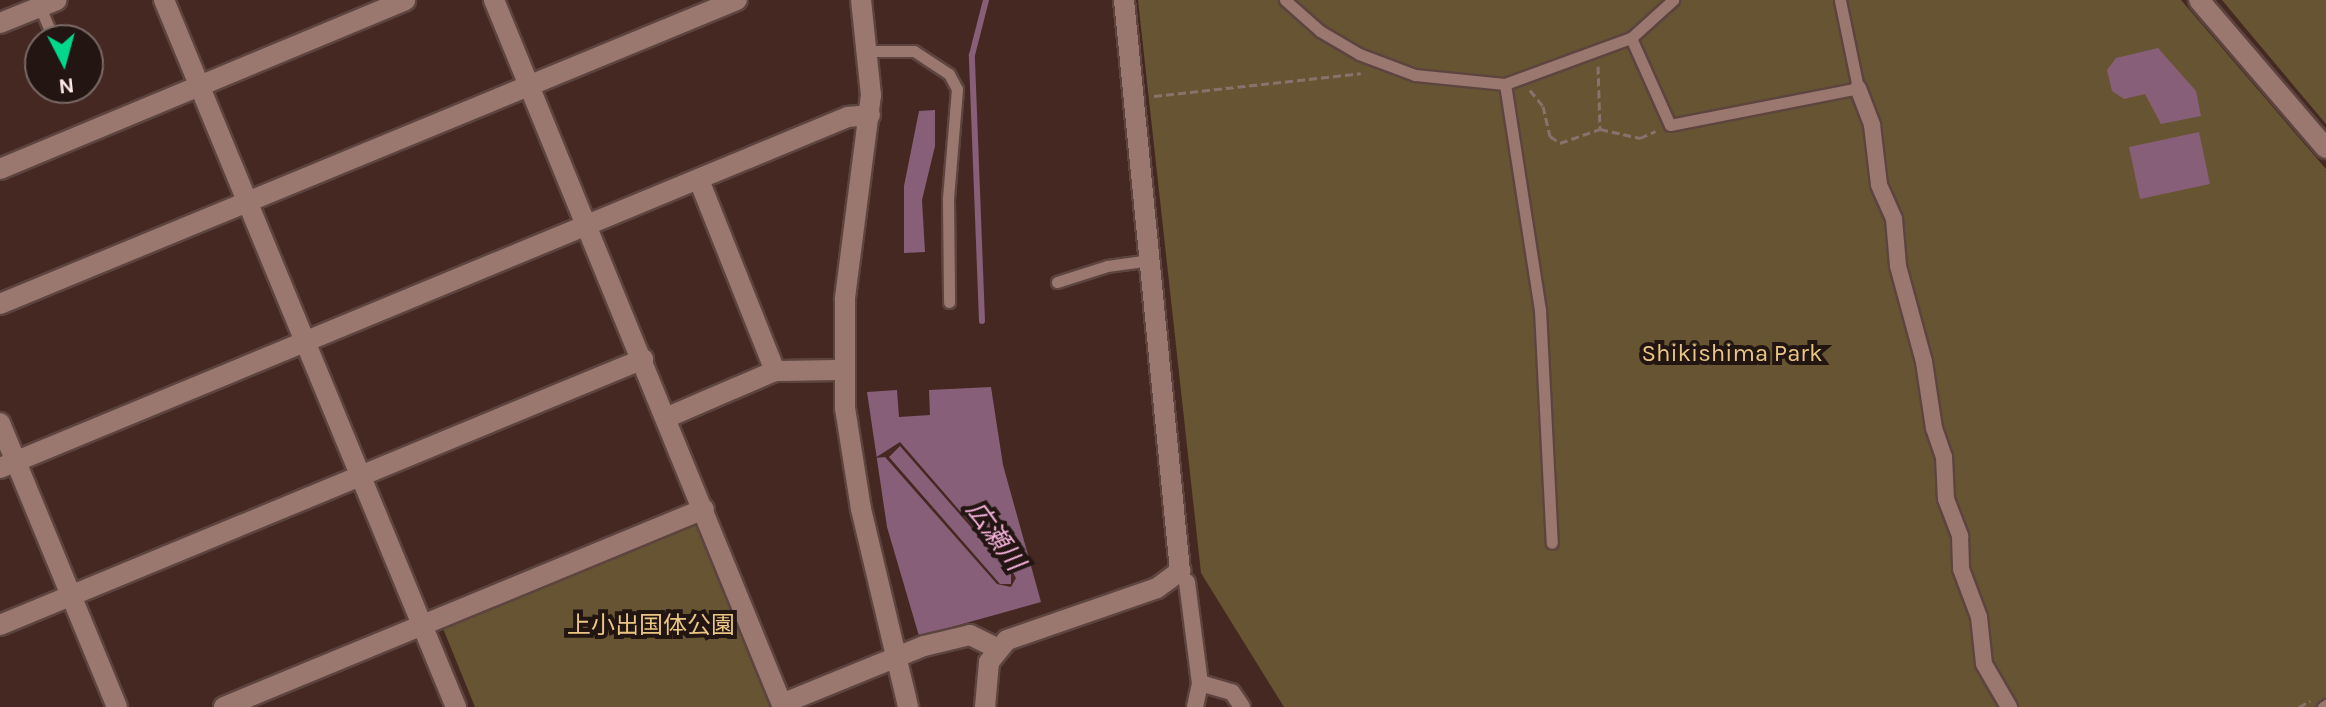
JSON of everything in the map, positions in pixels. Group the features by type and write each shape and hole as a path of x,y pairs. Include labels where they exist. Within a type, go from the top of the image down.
{"street":[{"path":"164,0 456,707"},
{"path":"0,169 405,0"},
{"path":"494,0 784,705 895,657 970,635 997,648"},
{"path":"0,304 737,0"},
{"path":"861,0 869,51 870,115 847,285 842,370 855,480 908,707"},
{"path":"985,707 984,680 997,648 1025,632 1157,588 1180,571 1124,0"},
{"path":"2199,0 2326,148"},
{"path":"0,23 48,4"},
{"path":"1858,88 1872,125 1879,185 1894,219 1898,266 1927,373 1934,428 1944,457 1946,499 1960,536 1961,569 1979,617 1984,664 2009,707"},
{"path":"8,465 848,117 870,115"},
{"path":"699,180 775,371"},
{"path":"0,625 643,359"},
{"path":"668,417 775,371 842,370"},
{"path":"0,423 8,465 71,596 117,707"},
{"path":"224,707 704,509"},
{"path":"1187,582 1200,683 1192,706"},
{"path":"1200,683 1242,707"}],"lane":[{"path":"1285,0 1320,31 1376,60 1415,75 1510,82 1596,54 1631,38 1673,0"},
{"path":"1631,38 1670,125 1858,88 1840,0"},
{"path":"48,4 51,24"},
{"path":"869,51 914,51 949,74 957,89 948,199 949,302"},
{"path":"1510,82 1540,310 1552,543"},
{"path":"1057,282 1107,266 1151,260"}],"path":[{"path":"1596,54 1600,129"},
{"path":"1150,96 1363,72 1376,60"},
{"path":"1510,82 1543,106 1550,136 1560,143 1600,129 1640,138 1670,125"}],"green space":[{"name":"Shikishima Park","path":"1138,0 2181,0 2326,169 2326,707 1284,707 1201,573"},
{"path":"2222,0 2326,0 2326,124 2247,30"},
{"name":"上小出国体公園","path":"697,519 772,707 475,707 442,626"}],"water":[{"path":"2158,48 2196,91 2201,116 2161,124 2145,94 2124,99 2112,91 2107,70 2116,58"},
{"path":"935,110 935,146 922,200 925,252 904,253 904,186 919,111"},
{"path":"2199,132 2210,184 2140,199 2129,147"},
{"name":"広瀬川","path":"991,387 1003,465 1041,602 919,636 887,527 867,392 897,390 899,417 930,415 929,390"}],"pier":[{"path":"900,442 1012,571 1016,578 1011,587 997,584 885,457 875,458","holes":["900,446 1011,573 1011,584 1000,584 889,457"]}],"waterway":[{"path":"982,321 972,55 986,0"}]}
